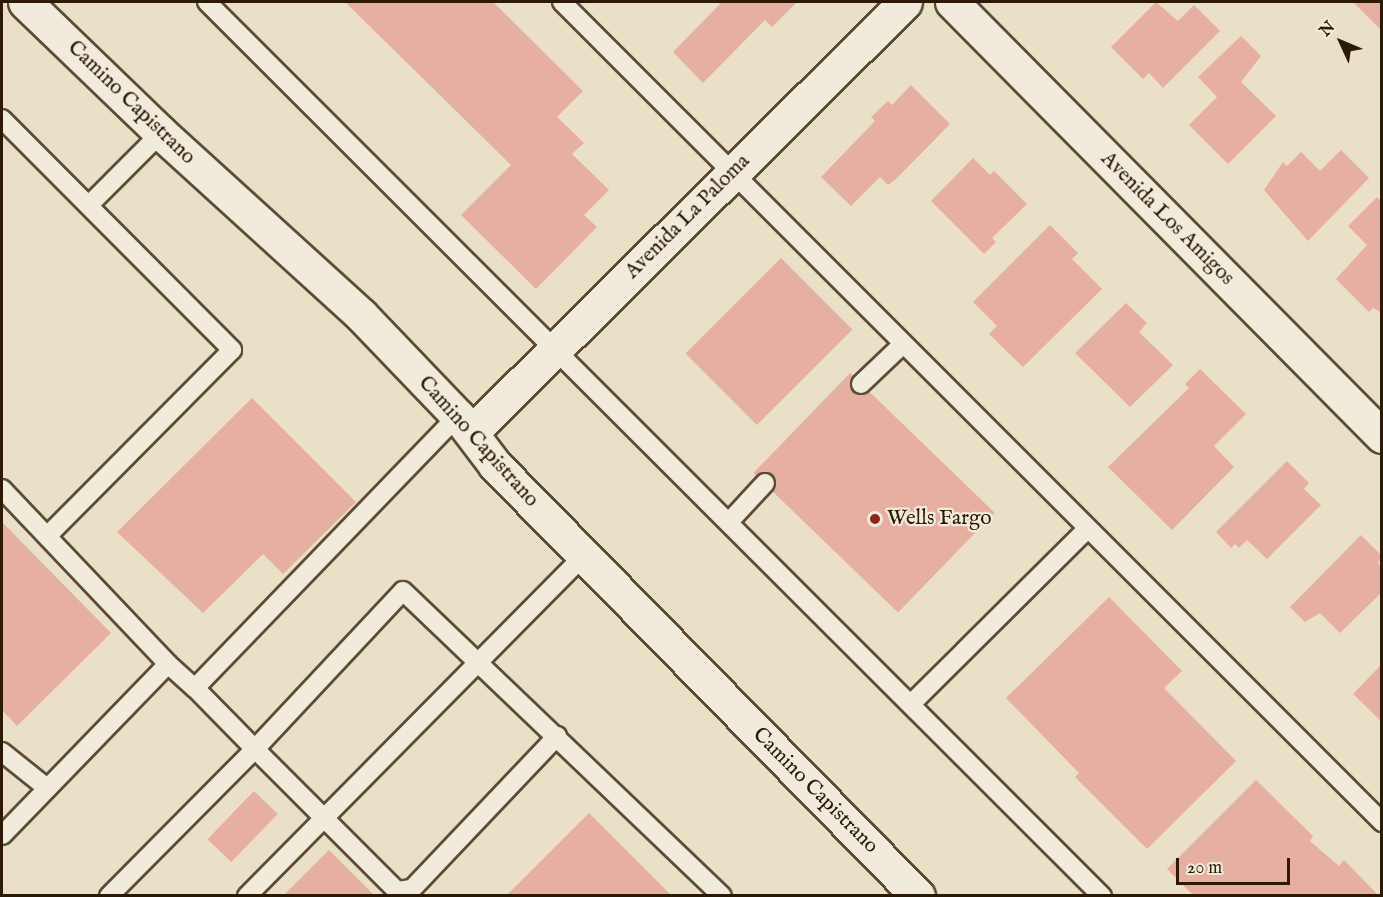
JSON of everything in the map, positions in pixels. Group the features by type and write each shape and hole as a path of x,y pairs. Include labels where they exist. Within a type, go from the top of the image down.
{"main road":[{"name":"Camino Capistrano","path":"25,2 161,133 361,315 465,424 495,465 918,896"},
{"name":"Avenida La Paloma","path":"465,424 554,349 905,2"},
{"name":"Avenida Los Amigos","path":"952,2 1382,436"}],"lane":[{"path":"207,2 912,703 1102,896"},
{"path":"562,2 1382,822"},
{"path":"2,119 232,350 47,536"},
{"path":"89,206 161,133"},
{"path":"861,384 903,344"},
{"path":"195,688 465,424"},
{"path":"729,522 765,483"},
{"path":"2,489 168,664 195,688 397,891 412,889 557,736"},
{"path":"912,703 1088,528"},
{"path":"247,896 584,556"},
{"path":"109,896 255,749 403,591 722,896"},
{"path":"2,835 168,664"},
{"path":"2,752 47,789"}],"building":[{"path":"345,2 493,2 583,91 557,117 584,143 572,154 609,190 584,215 597,227 536,289 461,215 511,165"},
{"path":"717,2 797,2 772,27 765,20 703,83 673,52 720,4"},
{"path":"1156,2 1178,21 1194,5 1220,31 1163,88 1149,73 1143,79 1111,47"},
{"path":"1353,2 1382,2 1382,31"},
{"path":"1241,36 1261,56 1241,82 1276,116 1228,164 1189,125 1217,97 1198,77"},
{"path":"911,85 950,124 896,179 888,185 880,177 851,206 821,177 875,121 871,117 888,101 892,105"},
{"path":"1341,150 1369,178 1308,241 1264,190 1283,162 1287,166 1301,152 1320,171"},
{"path":"973,158 990,175 994,171 1027,204 992,238 996,242 984,254 931,201"},
{"path":"1377,197 1382,202 1382,313 1373,308 1369,312 1336,279 1367,245 1348,226"},
{"path":"1050,225 1078,253 1072,259 1102,289 1023,367 989,334 997,326 973,302"},
{"path":"781,258 852,329 757,425 686,353"},
{"path":"1126,303 1147,323 1139,332 1173,365 1130,407 1075,353"},
{"path":"1200,369 1246,414 1214,446 1234,467 1172,530 1108,467 1189,388 1185,384"},
{"path":"850,373 995,513 898,613 753,473"},
{"path":"252,398 356,502 283,574 263,554 203,613 117,532"},
{"path":"1287,461 1309,483 1304,489 1321,505 1267,559 1247,540 1239,548 1235,544 1231,548 1216,532"},
{"path":"2,522 111,633 17,726 2,710"},
{"path":"1361,535 1382,556 1378,563 1382,567 1382,592 1340,633 1320,613 1305,622 1290,607"},
{"path":"1109,597 1182,671 1164,688 1236,761 1147,849 1075,777 1079,773 1006,698"},
{"path":"1382,664 1382,722 1353,694"},
{"path":"1256,780 1313,836 1310,841 1339,866 1344,860 1379,896 1194,896 1167,869"},
{"path":"254,791 278,814 231,862 207,839"},
{"path":"589,813 670,894 506,896"},
{"path":"329,850 375,896 283,896"}],"place":[{"name":"Wells Fargo","path":"875,519"}]}
